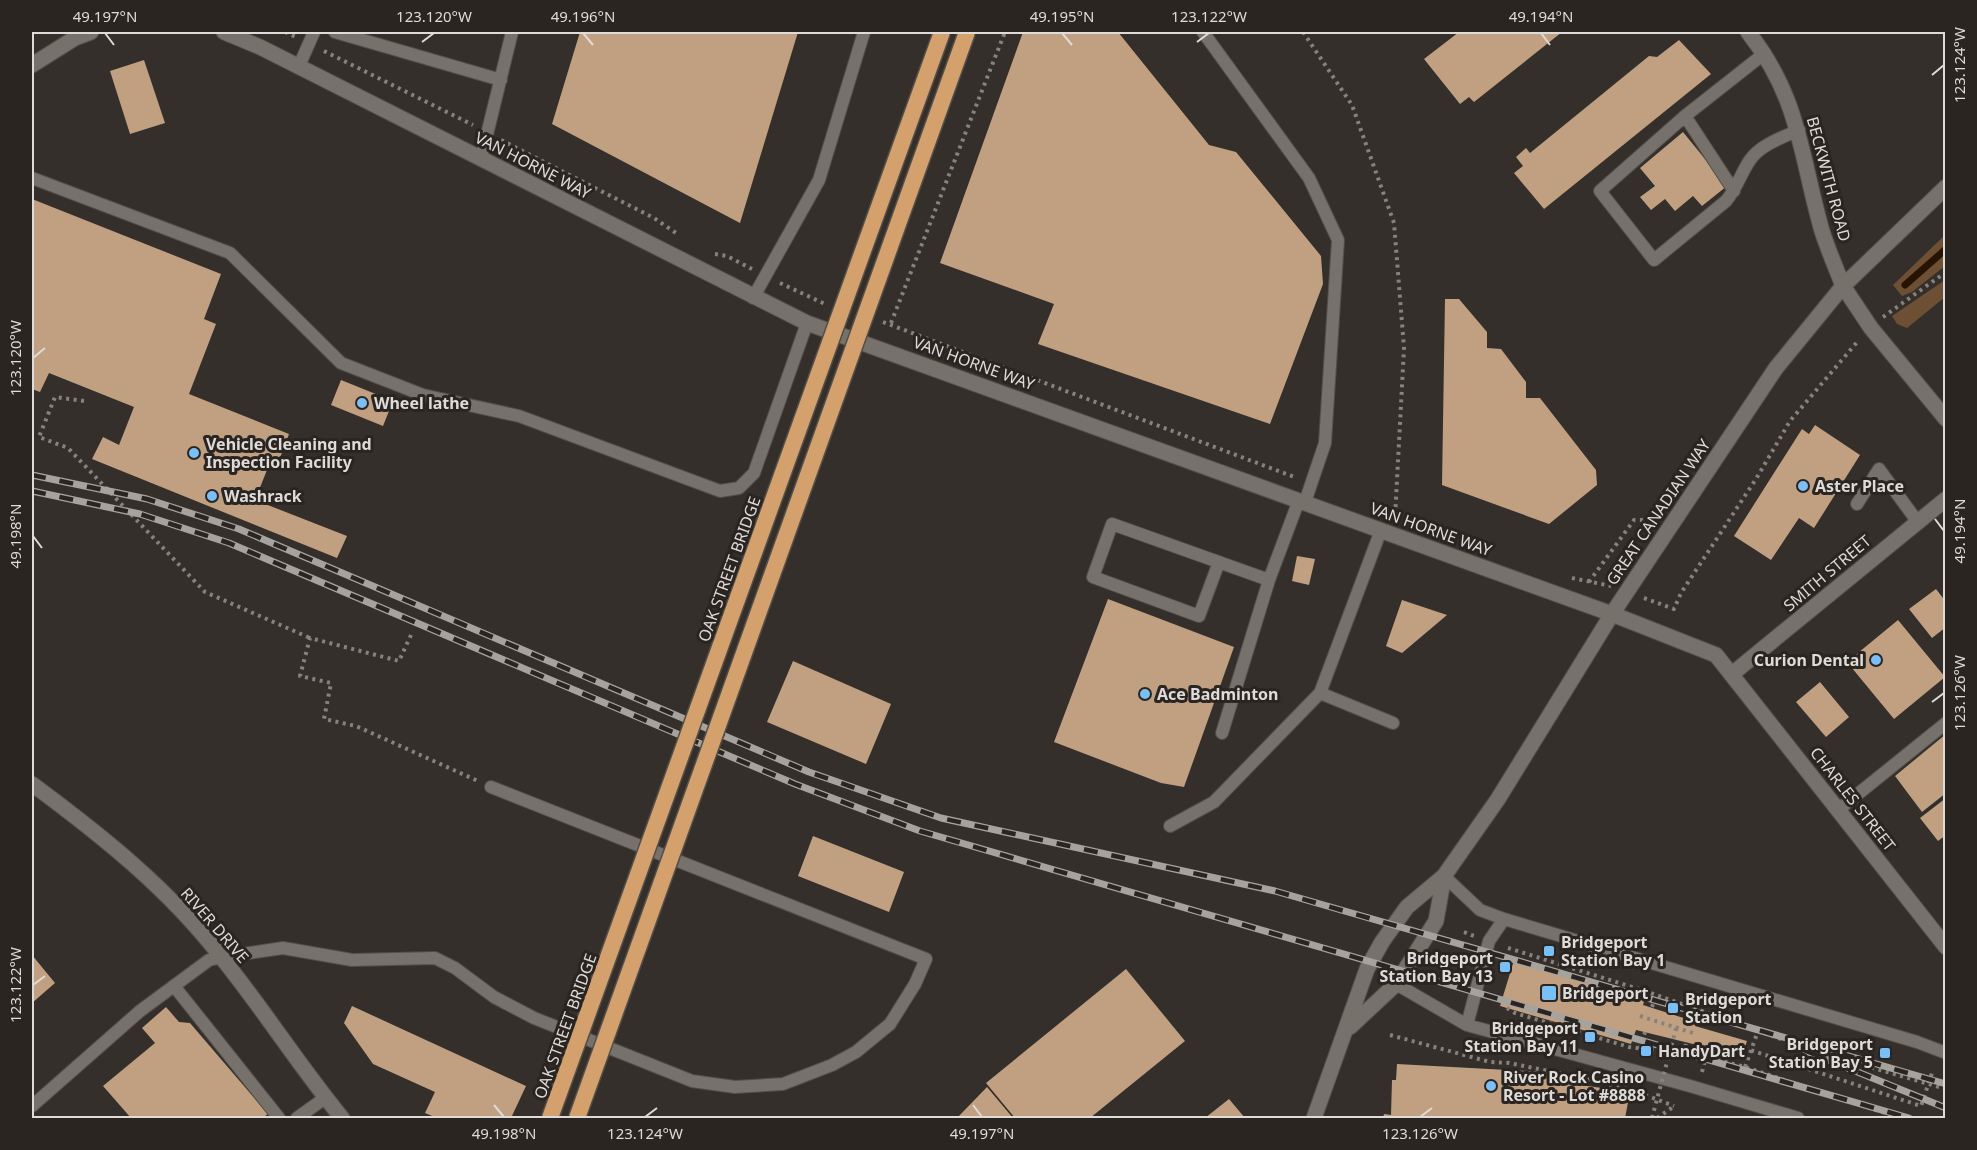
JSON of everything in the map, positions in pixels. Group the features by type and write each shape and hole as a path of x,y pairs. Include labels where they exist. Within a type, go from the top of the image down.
{"highway":[{"name":"OAK STREET BRIDGE","path":"550,1119 942,32"},
{"path":"577,1119 967,32"}],"street":[{"path":"32,65 75,38 91,32"},
{"name":"VAN HORNE WAY","path":"224,32 299,66 753,298 807,323 1612,614 1716,655 1732,674"},
{"name":"BECKWITH ROAD","path":"1748,32 1765,53 1785,90 1799,130 1822,231 1843,286 1871,328 1946,419"},
{"name":"GREAT CANADIAN WAY","path":"1314,1119 1367,969 1382,942 1407,907 1444,876 1498,799 1612,614 1776,368 1843,286 1943,191"},
{"name":"SMITH STREET","path":"1732,674 1946,499"},
{"name":"CHARLES STREET","path":"1732,674 1946,947"},
{"name":"RIVER DRIVE","path":"33,787 130,861 189,919 222,957 342,1119"},
{"name":"GREAT CANADIAN WAY","path":"1347,1029 1396,984 1436,921 1444,876"}],"lane":[{"path":"335,32 501,80"},
{"path":"481,159 513,32"},
{"path":"753,298 819,180 864,32"},
{"path":"1203,32 1308,178 1338,240 1325,443 1311,483 1269,580 1222,733"},
{"path":"299,66 312,37"},
{"path":"1765,53 1685,116 1600,191 1654,260 1734,191 1751,158 1770,144 1799,130"},
{"path":"1685,116 1734,191"},
{"path":"32,178 230,253 341,363 423,395 519,416 720,491 739,488 754,473 807,323"},
{"path":"1857,504 1879,469 1917,521"},
{"path":"1219,562 1199,616 1093,577 1112,524 1219,562 1269,580"},
{"path":"1170,826 1214,801 1320,693 1381,530"},
{"path":"1320,693 1393,723"},
{"path":"1839,810 1946,723"},
{"path":"32,1106 140,1011 209,960 222,957 283,948 352,960 435,958 455,968 494,997 534,1018 692,1081 735,1087 783,1084 832,1065 856,1052 890,1024 915,984 926,959 491,787"},
{"path":"1444,876 1480,910 1504,919 1917,1042 1946,1053"},
{"path":"1467,1025 1489,941 1504,919"},
{"path":"1396,984 1467,1025 1690,1086 1798,1119"},
{"path":"174,986 279,1119"},
{"path":"297,1119 325,1098"}],"path":[{"path":"285,32 312,37 489,134 654,218 684,239"},
{"path":"891,323 1005,32"},
{"path":"1303,32 1352,105 1394,223 1404,348 1396,516"},
{"path":"713,254 727,256 764,276 834,308"},
{"path":"1887,314 1946,272"},
{"path":"873,321 891,323 1311,483"},
{"path":"1669,607 1674,609 1681,593 1756,479 1790,421 1850,348"},
{"path":"84,401 55,397 39,437 68,448 205,592 310,639 399,662 411,635"},
{"path":"1385,512 1407,520"},
{"path":"1585,588 1634,520"},
{"path":"1566,577 1601,583"},
{"path":"310,639 300,676 331,683 324,719 356,726 491,787"},
{"path":"1464,932 1477,937"},
{"path":"1508,948 1656,995 1696,1011 1818,1052 1946,1089"},
{"path":"1517,957 1519,952"},
{"path":"1652,1007 1656,995"},
{"path":"1507,1008 1515,1013 1640,1048 1706,1057 1745,1068 1900,1119"},
{"path":"1692,1021 1696,1011"},
{"path":"1640,1016 1693,1033"},
{"path":"1652,1119 1677,1026"},
{"path":"1745,1068 1758,1031"},
{"path":"1640,1048 1645,1032"},
{"path":"1390,1035 1490,1062 1509,1063 1635,1091 1674,1106 1657,1119"},
{"path":"1683,1054 1686,1044"},
{"path":"1744,1048 1921,1106 1933,1070"},
{"path":"1702,1072 1706,1057"}],"shaded area":[{"path":"1945,235 1945,266 1912,292 1902,296 1893,285"},
{"path":"1945,280 1945,297 1907,328 1897,324 1892,316"}],"building":[{"path":"580,32 798,32 740,223 552,124"},
{"path":"1023,32 1118,32 1209,145 1236,152 1321,256 1323,284 1270,424 1038,344 1054,304 940,263"},
{"path":"1459,32 1562,32 1474,102 1469,97 1460,104 1424,59"},
{"path":"1679,40 1711,74 1544,209 1514,173 1523,166 1516,157 1526,148 1530,153 1649,56 1657,57"},
{"path":"144,60 165,123 130,134 110,71"},
{"path":"1683,132 1727,186 1702,206 1693,196 1675,211 1665,199 1651,210 1640,197 1655,186 1640,168"},
{"path":"32,199 221,274 204,319 216,324 189,394 289,434 278,463 271,460 255,500 347,536 337,558 92,459 103,437 119,445 134,407 49,373 40,392 32,389"},
{"path":"1445,299 1459,299 1487,332 1487,348 1501,349 1526,382 1526,398 1540,398 1596,470 1597,485 1549,524 1442,485"},
{"name":"Wheel lathe","path":"341,380 393,401 383,426 331,405"},
{"name":"Aster Place","path":"1815,425 1860,455 1814,528 1799,518 1771,560 1734,536 1802,429 1809,434"},
{"path":"1297,556 1315,559 1309,585 1292,581"},
{"path":"1936,589 1946,602 1946,627 1932,638 1909,609"},
{"name":"Ace Badminton","path":"1108,599 1234,647 1184,787 1161,783 1054,742"},
{"path":"1402,600 1447,615 1402,653 1386,646"},
{"path":"1898,620 1945,677 1894,719 1847,662"},
{"path":"793,661 891,704 866,764 767,722"},
{"path":"1820,682 1849,717 1826,737 1796,702"},
{"path":"1946,734 1946,793 1922,812 1895,776"},
{"path":"1946,798 1946,835 1938,841 1920,818"},
{"path":"813,836 904,872 889,912 798,876"},
{"path":"32,955 55,983 32,1003"},
{"path":"1515,957 1646,995 1643,1005 1696,1022 1695,1026 1747,1041 1742,1056 1636,1030 1631,1044 1500,1006"},
{"path":"1126,969 1185,1041 1090,1118 1015,1118 986,1083"},
{"path":"352,1006 526,1086 511,1118 437,1118 425,1113 435,1092 373,1064 344,1023"},
{"path":"166,1007 179,1022 190,1023 268,1114 262,1118 131,1118 103,1086 155,1043 142,1028"},
{"name":"River Rock Casino Resort - Lot #8888","path":"1397,1064 1546,1072 1552,1081 1630,1092 1625,1118 1383,1118 1384,1114 1391,1115 1392,1080 1396,1080"},
{"path":"987,1087 1013,1118 957,1118"},
{"path":"1229,1099 1245,1118 1205,1118"}],"waterway":[{"path":"1905,285 1946,249"}],"railway":[{"path":"32,475 147,499 239,529 809,772 941,818 1275,891 1946,1084"},
{"path":"32,491 140,514 229,543 795,784 920,831 1909,1118"},
{"path":"1806,1051 1946,1108"}],"place":[{"name":"Wheel lathe","path":"362,403"},
{"name":"Vehicle Cleaning and Inspection Facility","path":"194,453"},
{"name":"Aster Place","path":"1803,486"},
{"name":"Washrack","path":"212,496"},
{"name":"Curion Dental","path":"1876,660"},
{"name":"Ace Badminton","path":"1145,694"},
{"name":"Bridgeport Station Bay 1","path":"1549,951"},
{"name":"Bridgeport Station Bay 13","path":"1505,967"},
{"name":"Bridgeport","path":"1549,993"},
{"name":"Bridgeport Station","path":"1673,1008"},
{"name":"Bridgeport Station Bay 11","path":"1590,1037"},
{"name":"HandyDart","path":"1646,1051"},
{"name":"Bridgeport Station Bay 5","path":"1885,1053"},
{"name":"River Rock Casino Resort - Lot #8888","path":"1491,1086"}]}
